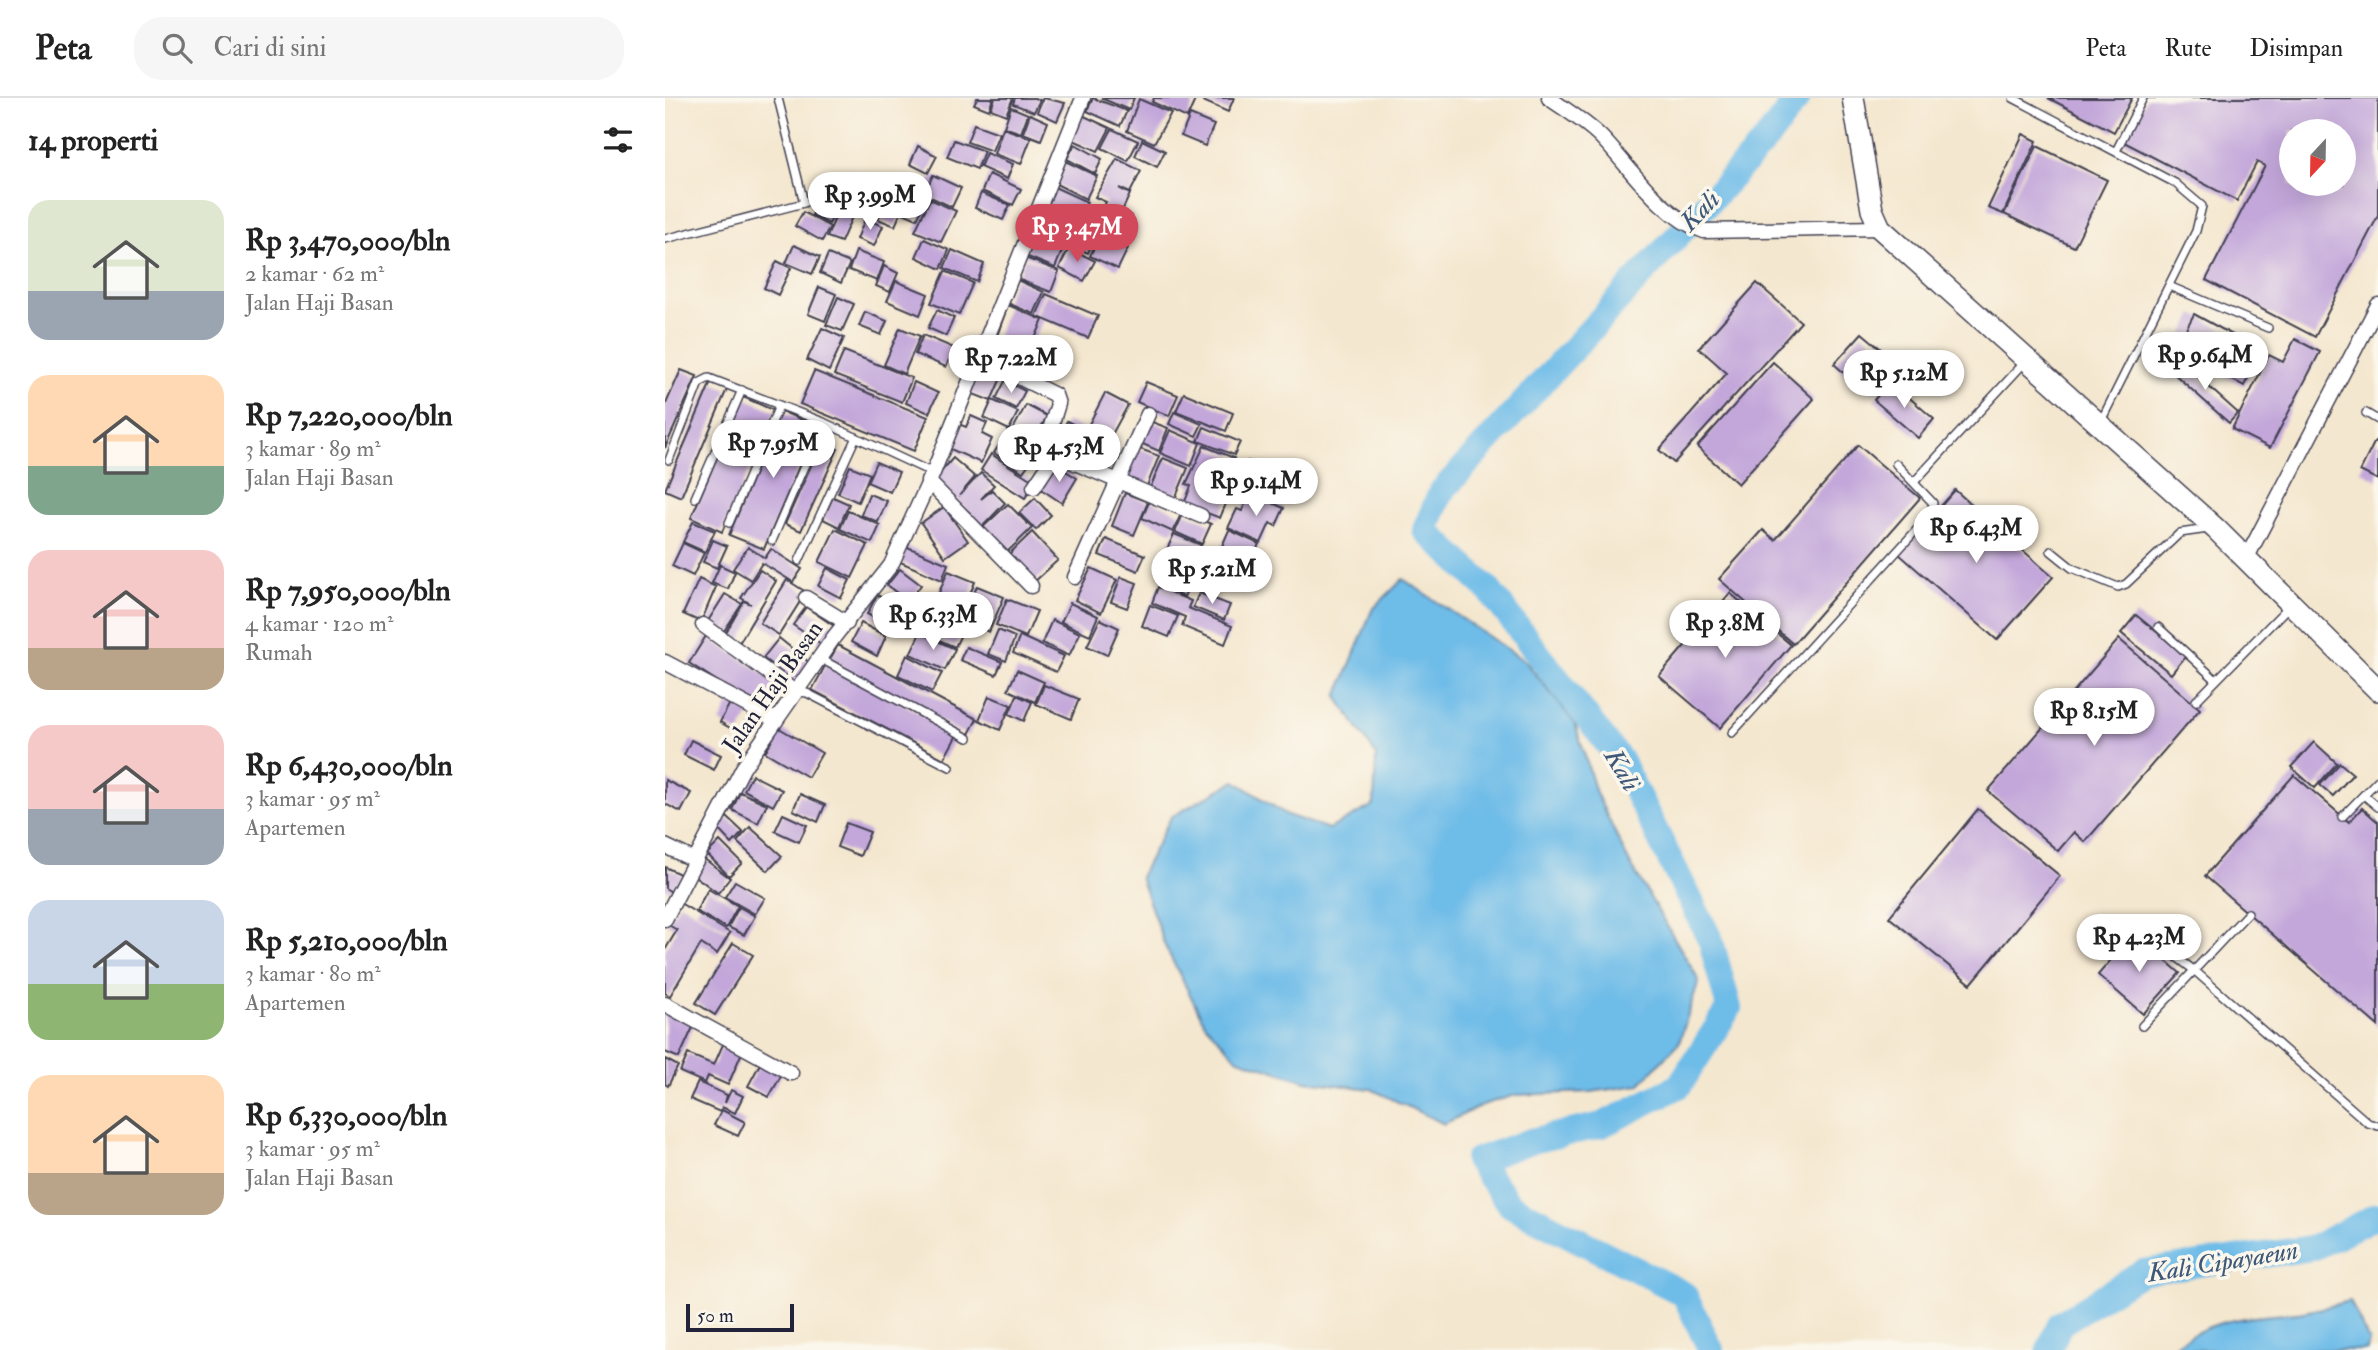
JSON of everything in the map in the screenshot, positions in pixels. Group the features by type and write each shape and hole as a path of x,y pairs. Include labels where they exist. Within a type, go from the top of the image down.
{"street":[{"name":"Jalan Haji Basan","path":"665,919 743,768 819,659 884,577 980,358 1083,98"},
{"path":"1549,98 1601,137 1684,223 1704,231 1879,228"},
{"path":"1853,98 1872,210 1879,228 2216,529 2245,561 2377,687"},
{"path":"2245,561 2378,304"},
{"path":"980,358 1055,395 1057,415 1045,445 1047,451 1201,516"},
{"path":"1075,577 1148,414"},
{"path":"1034,487 1055,455"},
{"path":"930,477 1031,586"},
{"path":"806,598 847,623"},
{"path":"703,625 795,692"},
{"path":"665,662 775,720"},
{"path":"665,846 696,861"},
{"path":"665,1004 791,1073"}],"lane":[{"path":"665,239 804,202 778,98"},
{"path":"2013,98 2175,183 2202,206 2196,231 2099,424"},
{"path":"2116,151 2143,98"},
{"path":"2169,286 2268,328"},
{"path":"1915,481 2025,361"},
{"path":"669,460 702,379 709,377 823,422 930,477"},
{"path":"695,498 741,390"},
{"path":"729,523 779,405"},
{"path":"2366,413 2378,420"},
{"path":"772,541 823,422"},
{"path":"799,561 856,437"},
{"path":"1732,733 1931,514 1933,503 1896,464"},
{"path":"2051,551 2072,568 2118,587 2126,584 2180,533 2190,529 2216,529"},
{"path":"2196,701 2290,604"},
{"path":"2158,627 2215,679"},
{"path":"819,659 968,738"},
{"path":"795,692 807,693 950,767"},
{"path":"2343,817 2378,779"},
{"path":"2364,795 2378,807"},
{"path":"2142,1026 2248,913"},
{"path":"2150,937 2195,971 2368,1123 2378,1126"}],"water":[{"path":"1403,579 1525,661 1575,723 1596,793 1628,860 1699,980 1679,1043 1639,1085 1591,1092 1516,1095 1485,1104 1444,1124 1371,1089 1306,1081 1238,1059 1205,1024 1165,946 1140,877 1171,817 1235,781 1287,815 1329,829 1374,805 1376,755 1337,697 1372,610"},
{"path":"2350,1301 2369,1341 2367,1350 2169,1350 2215,1325 2246,1318 2304,1312"}],"building":[{"path":"977,98 993,98 989,110 974,104"},
{"path":"995,98 1013,98 1006,115 991,109"},
{"path":"1015,98 1040,100 1034,112 1013,104"},
{"path":"1043,98 1065,103 1057,121 1037,112"},
{"path":"1093,98 1127,111 1120,126 1087,111"},
{"path":"1101,98 1134,98 1129,110"},
{"path":"1154,98 1196,98 1187,118 1152,102"},
{"path":"1204,98 1234,98 1228,112 1203,101"},
{"path":"2048,98 2132,98 2114,132"},
{"path":"2147,98 2378,98 2378,216 2315,337 2206,280 2265,166 2257,162 2237,201 2124,142"},
{"path":"1139,99 1171,113 1154,143 1127,131"},
{"path":"1011,107 1028,114 1021,133 1004,127"},
{"path":"1030,114 1048,122 1041,140 1023,133"},
{"path":"1082,115 1110,128 1098,151 1071,139"},
{"path":"1190,115 1214,125 1205,146 1181,136"},
{"path":"974,124 999,133 992,151 967,142"},
{"path":"1003,128 1031,138 1021,164 994,154"},
{"path":"1112,129 1138,141 1128,161 1102,148"},
{"path":"2023,134 2037,141 2003,214 1988,208"},
{"path":"954,140 984,151 977,169 947,157"},
{"path":"1142,140 1165,151 1157,167 1135,156"},
{"path":"1075,144 1102,159 1095,174 1067,159"},
{"path":"918,146 937,156 928,173 910,164"},
{"path":"2037,146 2107,180 2074,247 2004,214"},
{"path":"986,153 1013,164 1007,179 980,167"},
{"path":"1117,159 1141,171 1130,193 1119,188 1130,194 1122,211 1131,216 1118,240 1098,230 1088,253 1067,244 1076,221 1093,228 1106,202 1095,197"},
{"path":"1063,160 1097,176 1086,199 1052,182"},
{"path":"989,174 1021,189 1013,205 982,191"},
{"path":"933,175 961,188 952,207 924,194"},
{"path":"1050,185 1087,202 1079,220 1042,204"},
{"path":"913,190 927,197 917,219 903,213"},
{"path":"981,193 1010,205 1003,220 975,208"},
{"path":"823,195 840,204 829,224 812,215"},
{"path":"888,196 905,203 895,226 878,219"},
{"path":"930,199 956,211 941,242 915,231"},
{"path":"1042,209 1073,222 1065,240 1034,227"},
{"path":"838,211 852,217 841,242 827,237"},
{"path":"803,212 830,227 822,241 795,226"},
{"path":"865,219 883,226 874,246 857,239"},
{"path":"1034,231 1065,244 1055,268 1023,255"},
{"path":"1100,234 1128,248 1118,269 1090,256"},
{"path":"924,239 949,250 941,269 916,257"},
{"path":"794,245 820,257 812,274 786,263"},
{"path":"1069,248 1095,261 1084,281 1059,268"},
{"path":"952,250 984,264 977,282 944,268"},
{"path":"856,251 884,262 877,281 849,270"},
{"path":"828,254 850,263 841,283 820,273"},
{"path":"1025,258 1059,271 1051,292 1017,279"},
{"path":"777,261 791,268 778,295 764,288"},
{"path":"884,266 898,273 890,292 876,286"},
{"path":"945,271 973,283 959,315 931,303"},
{"path":"1015,279 1044,292 1034,314 1005,302"},
{"path":"896,281 928,294 920,315 887,301"},
{"path":"1757,283 1801,322 1674,463 1659,450 1727,373 1699,348"},
{"path":"819,287 836,294 825,321 808,314"},
{"path":"1046,294 1098,316 1088,338 1036,316"},
{"path":"838,297 854,304 842,331 826,325"},
{"path":"1008,305 1043,320 1034,341 1025,337 1013,363 991,353"},
{"path":"937,310 954,318 946,336 928,328"},
{"path":"865,312 887,321 881,335 859,326"},
{"path":"2194,314 2262,351 2244,386 2175,350"},
{"path":"822,328 844,338 829,371 807,360"},
{"path":"900,328 920,336 904,374 884,365"},
{"path":"1862,333 1880,348 1852,380 1834,364"},
{"path":"923,335 954,348 946,367 915,354"},
{"path":"2295,339 2320,352 2270,448 2232,429 2269,355 2283,362"},
{"path":"1030,340 1047,348 1036,372 1019,364"},
{"path":"2150,341 2178,354 2171,368 2143,355"},
{"path":"844,351 912,378 902,402 834,375"},
{"path":"2180,361 2238,413 2229,423 2171,371"},
{"path":"1773,362 1814,399 1738,484 1697,447"},
{"path":"978,368 1001,378 991,401 968,392"},
{"path":"681,370 697,376 665,448 665,406"},
{"path":"814,371 928,417 914,451 800,404"},
{"path":"1005,381 1025,391 1016,409 996,399"},
{"path":"1890,381 1934,419 1918,438 1874,400"},
{"path":"711,382 727,389 681,497 665,490"},
{"path":"914,382 938,393 929,413 906,403"},
{"path":"1146,382 1178,395 1169,416 1137,402"},
{"path":"1105,393 1128,405 1110,438 1088,426"},
{"path":"1184,393 1233,413 1226,431 1176,411"},
{"path":"743,397 775,411 722,532 691,518"},
{"path":"992,400 1018,412 1009,430 984,418"},
{"path":"1026,405 1047,416 1033,442 1012,431"},
{"path":"781,411 816,426 764,549 729,535"},
{"path":"1174,412 1202,424 1196,436 1169,424"},
{"path":"971,416 987,423 982,434 992,439 981,463 946,447 956,423 966,427"},
{"path":"1147,420 1168,428 1159,451 1138,442"},
{"path":"1067,421 1112,445 1103,462 1058,438"},
{"path":"1204,427 1240,442 1234,455 1198,441"},
{"path":"1170,430 1200,443 1191,466 1160,453"},
{"path":"1008,431 1038,451 1023,472 994,453"},
{"path":"822,441 838,449 801,531 785,524"},
{"path":"2375,441 2378,442 2378,480 2360,471"},
{"path":"1858,445 1920,498 1793,644 1719,579 1763,530 1775,540"},
{"path":"1204,446 1234,458 1219,498 1227,501 1220,518 1184,504 1191,486 1186,484"},
{"path":"1135,447 1159,456 1147,486 1123,476"},
{"path":"991,454 1035,482 1025,498 981,470"},
{"path":"953,458 975,477 959,496 981,473 994,485 981,499 992,490 1005,503 981,528 967,514 969,512 934,480"},
{"path":"1163,458 1188,468 1175,499 1150,488"},
{"path":"1248,461 1283,476 1272,500 1237,485"},
{"path":"876,462 899,472 890,492 867,482"},
{"path":"1056,465 1077,478 1062,503 1041,489"},
{"path":"850,466 870,474 858,502 838,493"},
{"path":"1955,490 2053,577 1997,640 1899,554"},
{"path":"1125,493 1148,502 1134,535 1112,526"},
{"path":"1250,493 1284,508 1276,526 1270,523 1261,543 1228,528 1237,509 1242,511"},
{"path":"869,494 887,501 878,522 861,515"},
{"path":"833,497 849,504 839,527 823,519"},
{"path":"1035,498 1051,515 1036,530 1019,513"},
{"path":"1150,500 1181,514 1173,532 1142,518"},
{"path":"1008,504 1032,528 1005,554 981,529"},
{"path":"944,507 968,541 945,557 921,523"},
{"path":"848,511 880,525 872,543 840,529"},
{"path":"1184,512 1211,524 1202,544 1175,532"},
{"path":"693,522 715,531 705,552 683,542"},
{"path":"835,529 868,545 852,578 819,562"},
{"path":"1229,530 1259,544 1249,567 1219,553"},
{"path":"1032,532 1058,560 1033,583 1007,556"},
{"path":"1174,534 1201,545 1191,568 1164,556"},
{"path":"1106,539 1145,555 1138,571 1099,555"},
{"path":"713,540 727,546 717,568 703,562"},
{"path":"683,543 704,553 693,576 672,566"},
{"path":"905,546 948,564 942,580 898,561"},
{"path":"748,547 765,558 771,549 802,569 793,582 762,563 751,580 733,569"},
{"path":"1172,562 1195,571 1184,597 1161,587"},
{"path":"720,565 735,572 728,589 712,583"},
{"path":"827,568 850,580 841,598 818,586"},
{"path":"1091,568 1117,580 1101,613 1075,600"},
{"path":"900,569 921,585 908,602 887,585"},
{"path":"760,570 776,581 739,643 725,634 744,601 751,604 741,598"},
{"path":"948,571 975,582 960,618 933,607"},
{"path":"1121,577 1137,583 1127,608 1111,602"},
{"path":"699,579 716,587 701,622 683,614"},
{"path":"787,580 806,592 779,635 760,623"},
{"path":"977,586 1004,597 989,632 963,621"},
{"path":"1158,587 1191,601 1188,608 1232,626 1225,644 1182,626 1185,617 1152,603"},
{"path":"1199,593 1230,605 1224,620 1193,607"},
{"path":"1730,593 1791,645 1720,728 1659,676"},
{"path":"725,594 742,604 724,631 708,621"},
{"path":"877,595 900,607 890,626 867,614"},
{"path":"1007,599 1037,611 1026,637 996,625"},
{"path":"1070,603 1098,616 1090,635 1061,622"},
{"path":"1150,605 1178,616 1169,637 1142,626"},
{"path":"806,607 837,628 824,646 793,625"},
{"path":"927,610 965,626 955,647 918,631"},
{"path":"2136,615 2186,656 2171,674 2121,633"},
{"path":"1100,619 1119,628 1107,655 1087,646"},
{"path":"1052,620 1080,633 1069,656 1042,643"},
{"path":"861,623 886,636 877,656 851,642"},
{"path":"998,630 1015,637 1006,661 988,654"},
{"path":"920,633 955,649 945,670 910,654"},
{"path":"706,636 779,683 762,710 689,663"},
{"path":"1020,636 1064,656 1056,672 1013,653"},
{"path":"779,638 811,664 796,684 763,658"},
{"path":"2119,639 2200,709 2085,842 2074,832 2058,851 1988,791"},
{"path":"838,645 977,719 968,736 829,661"},
{"path":"966,647 1002,662 996,675 960,660"},
{"path":"907,655 942,673 932,692 898,675"},
{"path":"826,664 958,733 944,759 812,690"},
{"path":"1017,670 1044,682 1035,702 1008,690"},
{"path":"1044,685 1079,699 1071,719 1036,704"},
{"path":"1017,695 1032,702 1024,721 1009,714"},
{"path":"989,696 1011,705 1000,730 979,720"},
{"path":"730,703 750,713 739,733 720,722"},
{"path":"779,728 822,753 808,777 765,752"},
{"path":"691,740 721,755 714,770 684,755"},
{"path":"2314,742 2337,763 2315,788 2291,767"},
{"path":"2340,763 2353,774 2333,796 2320,785"},
{"path":"752,775 782,790 773,806 744,790"},
{"path":"2294,775 2349,822 2362,808 2378,822 2378,1026 2205,876"},
{"path":"665,780 691,793 681,812 665,804"},
{"path":"740,792 767,804 758,823 732,810"},
{"path":"800,794 825,805 818,822 793,810"},
{"path":"1978,809 2060,876 1971,984 1889,917"},
{"path":"783,814 807,825 799,842 775,831"},
{"path":"727,817 743,832 732,844 716,827"},
{"path":"846,823 870,832 860,856 837,847"},
{"path":"750,827 782,856 768,871 737,842"},
{"path":"720,841 742,863 729,876 707,854"},
{"path":"703,858 730,878 718,893 692,874"},
{"path":"665,867 682,875 673,893 665,888"},
{"path":"735,881 765,898 755,914 725,897"},
{"path":"708,889 738,906 726,928 696,911"},
{"path":"680,903 730,933 717,954 701,944 670,996 665,993 665,950 677,930 667,924"},
{"path":"739,907 755,916 744,935 728,927"},
{"path":"2134,933 2180,973 2143,1014 2098,975"},
{"path":"733,943 753,955 715,1015 696,1003"},
{"path":"665,1009 695,1023 679,1058 665,1052"},
{"path":"724,1042 743,1050 728,1085 708,1076 705,1083 680,1072 688,1054 714,1065"},
{"path":"665,1059 678,1066 668,1086 665,1084"},
{"path":"761,1062 782,1074 769,1097 748,1086"},
{"path":"698,1082 727,1095 725,1103 731,1090 743,1096 735,1113 722,1107 720,1112 690,1099"},
{"path":"722,1110 745,1122 738,1136 714,1125"}],"waterway":[{"name":"Kali","path":"1711,1350 1684,1294 1510,1205 1477,1160 1531,1141 1602,1125 1679,1086 1729,1008 1711,941 1620,760 1488,589 1425,530 1441,492 1765,141 1798,98"},
{"name":"Kali Cipayaeun","path":"2049,1350 2060,1324 2142,1272 2313,1248 2378,1215"}]}
